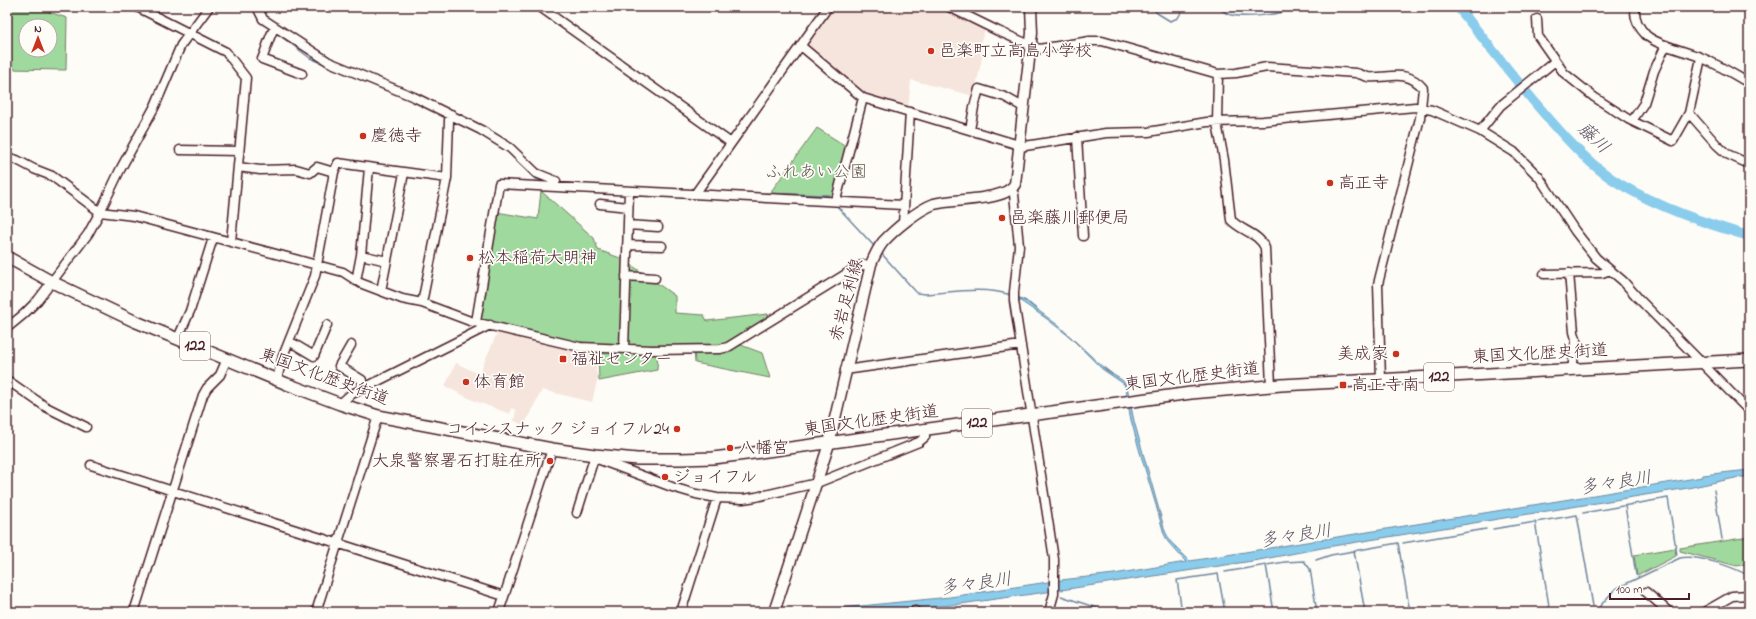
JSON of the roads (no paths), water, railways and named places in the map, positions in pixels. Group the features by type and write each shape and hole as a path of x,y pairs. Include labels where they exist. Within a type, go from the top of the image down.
{"highway":[{"name":"東国文化歴史街道","path":"7,257 52,282 134,321 340,404 378,416 552,449 595,455 637,458 713,458 829,444 1191,393 1271,386 1749,360"}],"main road":[{"path":"1011,190 1016,176 1032,25 1032,7"},
{"name":"赤岩足利線","path":"775,609 829,444 845,370 871,264 882,243 903,224 934,204 999,195 1011,190"}],"street":[{"path":"137,7 226,52 246,78 231,242"},
{"path":"7,328 29,310 75,253 100,212 120,170 155,106 174,58 189,33 209,7"},
{"path":"257,7 263,19 328,62 414,97 451,114 496,138 510,148 540,176 556,181"},
{"path":"540,7 731,143"},
{"path":"695,194 828,7"},
{"path":"949,7 1039,49 1092,41 1102,41 1218,74 1236,74 1267,67 1356,73 1368,77 1397,75 1407,77 1423,88 1422,108 1378,284 1381,380"},
{"path":"1634,12 1640,28 1647,36 1701,58 1749,83"},
{"path":"1537,19 1538,36 1554,62 1564,73 1594,97 1632,121 1673,141 1689,113 1701,58"},
{"path":"275,28 272,32 262,59 302,74"},
{"path":"1632,121 1644,103 1654,71 1666,45"},
{"path":"801,46 863,98 1019,146 1106,133 1148,132 1207,122 1263,121 1384,109 1422,108 1443,114 1506,145 1532,168 1592,254 1614,271 1749,411"},
{"path":"1480,131 1500,106 1554,62"},
{"path":"1218,74 1217,123 1224,160 1231,220 1240,228 1258,237 1265,248 1271,386"},
{"path":"970,130 979,89 1005,97 1023,107"},
{"path":"836,200 863,98"},
{"path":"903,224 910,112"},
{"path":"1689,113 1722,150 1727,154 1749,164"},
{"path":"422,303 447,178 449,120 451,114"},
{"path":"1077,137 1084,236"},
{"path":"180,150 240,151"},
{"path":"7,157 52,176 100,212 134,216 343,272 356,281 381,291 422,303 476,322 580,347 624,349 720,349 728,347 859,266 871,264"},
{"path":"277,379 289,341 315,276 334,172 338,163 447,178"},
{"path":"238,167 260,170 296,170 310,174 317,167 334,172"},
{"path":"356,281 361,255 369,168"},
{"path":"381,291 404,173"},
{"path":"476,322 499,184 836,200 903,205"},
{"path":"1011,190 1014,194 1019,246 1014,292 1054,559 1054,592 1049,612"},
{"path":"624,349 629,191"},
{"path":"600,204 628,207"},
{"path":"628,225 658,227"},
{"path":"178,338 192,305 213,238"},
{"path":"627,245 662,246"},
{"path":"361,255 387,261"},
{"path":"1544,274 1602,274 1614,271"},
{"path":"1569,273 1574,332 1576,339 1572,370"},
{"path":"626,276 654,278"},
{"path":"289,341 314,356 327,325"},
{"path":"340,404 350,395 490,325"},
{"path":"352,345 339,366 362,380 362,389"},
{"path":"845,370 1021,345"},
{"path":"134,612 203,396 207,388 220,375 227,359"},
{"path":"7,380 46,407 86,427"},
{"path":"316,612 378,416"},
{"path":"577,513 595,455 600,460 672,487 717,498 756,497 817,483 919,442 925,437 924,430"},
{"path":"499,612 552,449"},
{"path":"91,465 504,596"},
{"path":"681,612 717,498"},
{"path":"1646,592 1669,612"},
{"path":"1704,612 1732,596 1749,595"}],"water":[{"path":"1016,296 1031,304 1059,326 1107,371 1122,380 1127,386 1134,421 1165,531 1170,541 1190,561 1702,477 1703,475 1749,470 1749,477 1740,477 1688,488 1327,547 1259,560 1061,590 953,605 862,612 801,612 950,597 1061,580 1114,574 1186,562 1168,542 1164,534 1131,420 1124,384 1102,369 1070,337 1016,298"}],"waterway":[{"path":"1152,7 1157,13 1170,21 1178,18 1184,7"},
{"path":"1217,7 1228,14 1243,16 1272,14 1295,7"},
{"name":"藤川","path":"1458,7 1550,120 1591,163 1610,178 1635,193 1667,208 1715,226 1749,236"},
{"path":"275,32 310,58 399,95"},
{"path":"506,150 534,178 547,183"},
{"path":"727,192 828,195 830,198"},
{"path":"836,205 874,246"},
{"path":"881,253 917,293 925,294 979,290 1001,292 1011,295"},
{"path":"1016,297 1026,301"},
{"path":"1030,304 1038,310"},
{"path":"1103,367 1112,374"},
{"path":"1714,490 1722,539"},
{"path":"1583,513 1668,498 1677,555"},
{"path":"1625,506 1636,575"},
{"path":"1493,529 1577,515 1593,606"},
{"path":"1535,521 1550,612"},
{"path":"1403,543 1486,529"},
{"path":"1316,560 1331,555 1398,543 1410,612"},
{"path":"1354,551 1365,612"},
{"path":"1595,612 1615,589 1680,558 1687,557 1715,562 1749,576"},
{"path":"1225,572 1285,562 1304,561 1310,569 1317,612"},
{"path":"1266,565 1274,612"},
{"path":"1182,612 1177,580 1218,574 1225,612"},
{"path":"1061,596 1109,612"},
{"path":"1055,604 1057,599"}],"place":[{"name":"邑楽町立高島小学校","path":"931,51"},
{"name":"慶徳寺","path":"363,136"},
{"name":"高正寺","path":"1330,183"},
{"name":"邑楽藤川郵便局","path":"1002,218"},
{"name":"松本稲荷大明神","path":"470,258"},
{"name":"美成家","path":"1396,354"},
{"name":"福祉センター","path":"563,359"},
{"name":"体育館","path":"466,382"},
{"name":"高正寺南","path":"1343,385"},
{"name":"コインスナック ジョイフル24","path":"677,429"},
{"name":"八幡宮","path":"730,448"},
{"name":"大泉警察署石打駐在所","path":"550,461"},
{"name":"ジョイフル","path":"665,477"}],"park label":[{"name":"ふれあい公園","path":"816,172"}],"water label":[{"name":"多々良川","path":"1616,484"},
{"name":"多々良川","path":"1296,537"},
{"name":"多々良川","path":"976,585"}]}
